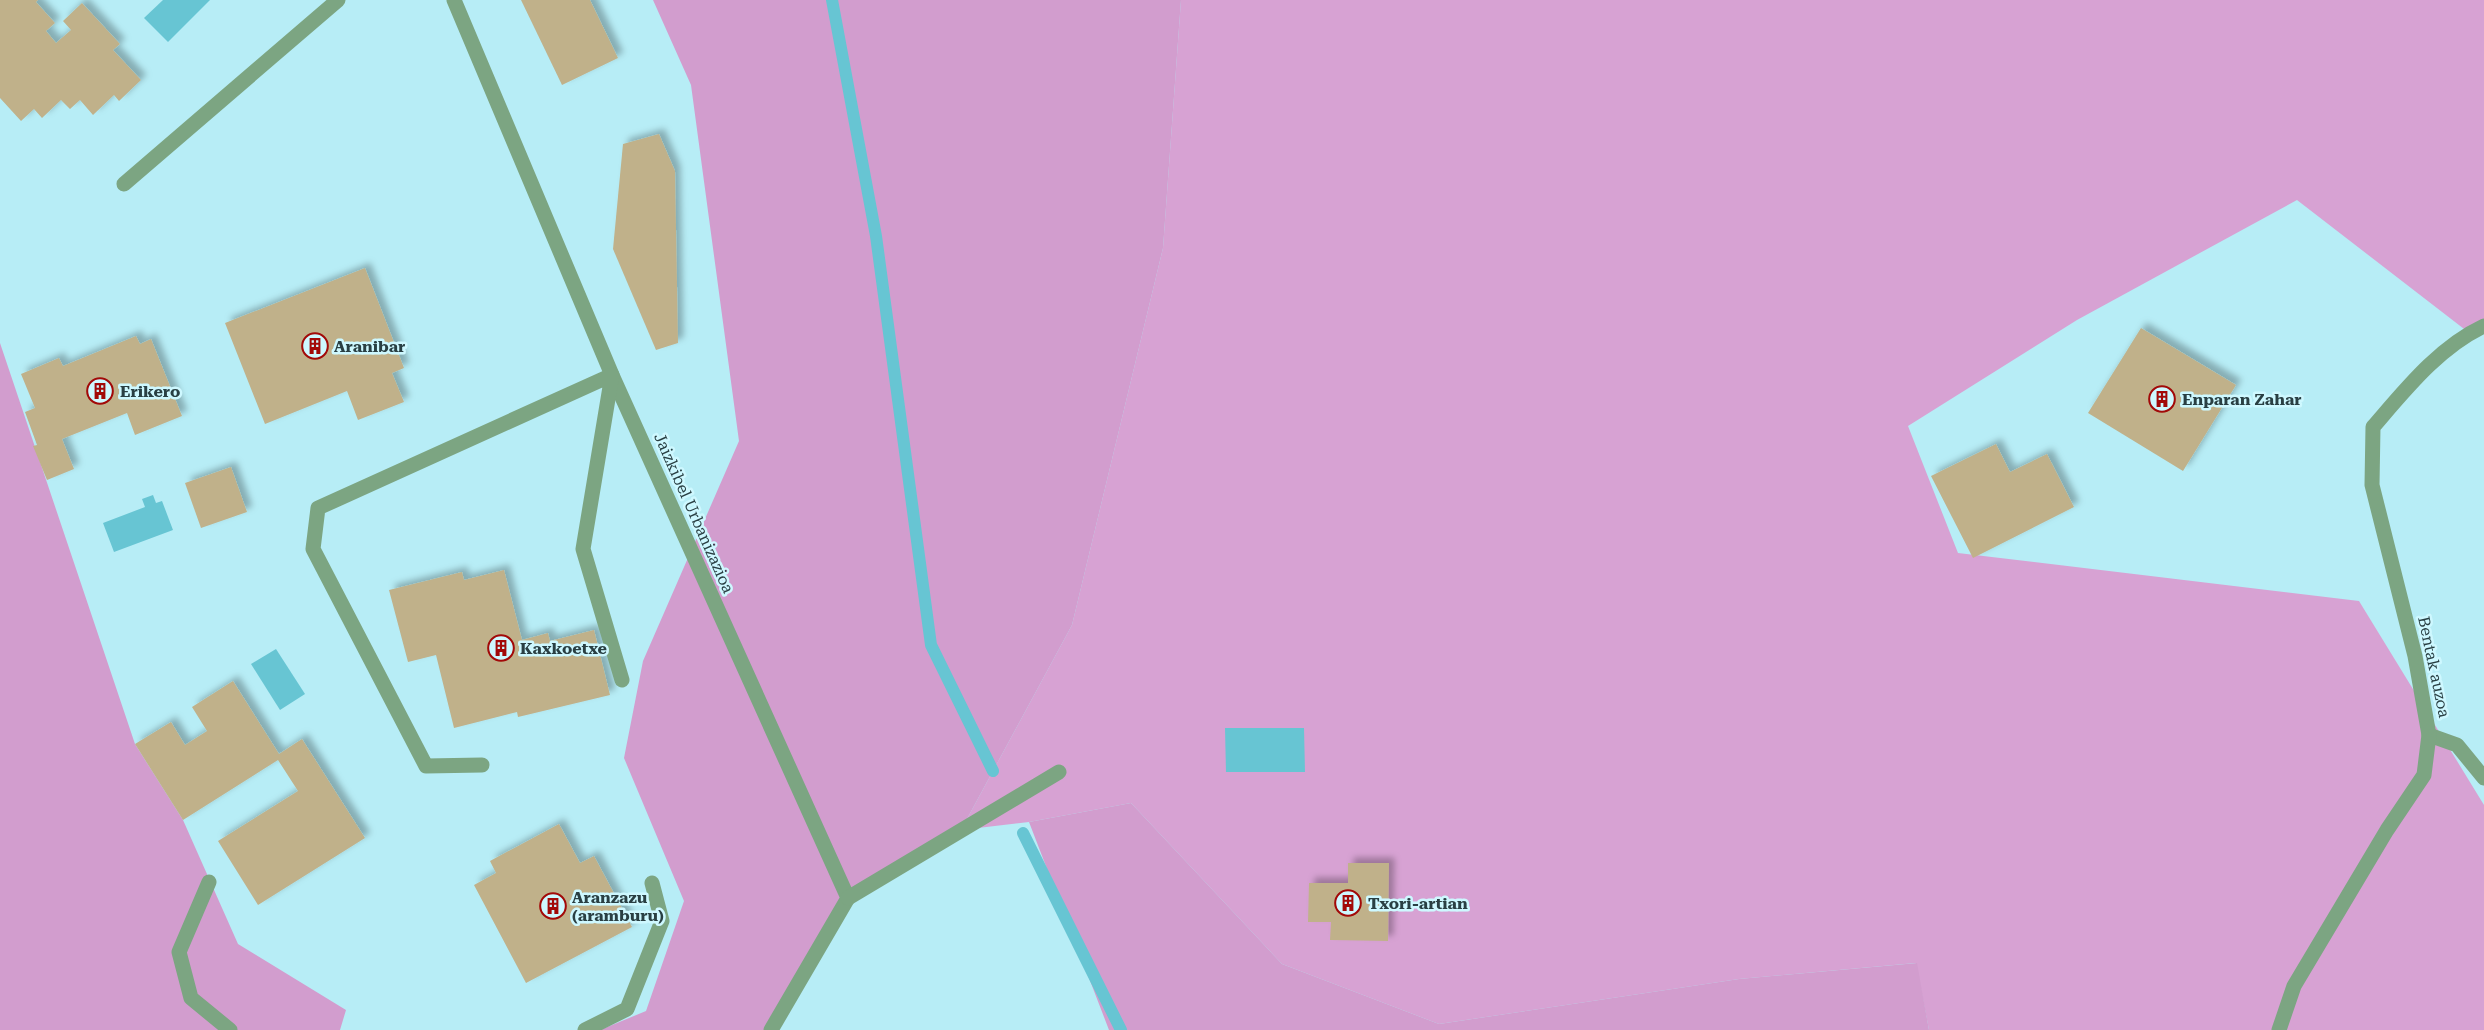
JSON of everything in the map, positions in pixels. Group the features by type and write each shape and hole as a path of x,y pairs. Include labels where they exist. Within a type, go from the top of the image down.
{"street":[{"path":"124,184 338,0"},
{"name":"Jaizkibel Urbanizazioa","path":"454,0 612,375 848,897"},
{"name":"Bentak auzoa","path":"2279,1030 2294,986 2387,830 2424,775 2429,735 2415,656 2372,485 2373,427 2416,377 2470,332 2484,326"},
{"path":"612,375 583,549 622,680"},
{"path":"482,765 426,766 313,549 318,508 612,375"},
{"path":"2429,735 2457,745 2484,778"},
{"path":"771,1030 848,897 1059,772"},
{"path":"209,882 179,952 191,998 230,1030"},
{"path":"585,1030 627,1009 662,921 652,883"}],"shaded area":[{"path":"653,0 1181,0 1163,248 1072,625 961,830 848,898 771,1030 600,1030 646,1011 684,901 624,758 643,661 739,441 691,85"},
{"path":"1181,0 2484,0 2484,328 2468,332 2297,200 2077,320 1908,426 1958,553 2359,601 2484,805 2484,1030 1929,1030 1916,963 1739,979 1439,1024 1282,964 1131,803 1029,822 961,830 1072,625 1163,248"},
{"path":"0,343 135,744 183,820 238,944 346,1010 340,1030 0,1030"},
{"path":"1131,803 1282,964 1439,1024 1739,979 1917,963 1929,1030 1109,1030 1029,822"}],"water":[{"path":"163,0 210,0 168,42 144,18"},
{"path":"153,495 156,503 162,501 173,530 114,552 103,523 145,507 142,499"},
{"path":"276,649 305,694 280,710 251,664"},
{"path":"1225,728 1304,728 1305,772 1226,772"}],"building":[{"path":"0,0 38,0 36,2 55,23 46,31 56,43 71,30 63,21 82,3 120,44 113,50 141,80 119,101 114,95 93,115 80,100 70,109 61,100 42,118 34,109 21,121 0,98"},
{"path":"521,0 590,0 618,58 562,85"},
{"path":"659,134 675,171 678,343 656,350 613,249 623,144"},
{"name":"Aranibar","path":"365,268 404,368 392,373 404,402 358,420 347,391 265,424 225,323"},
{"name":"Enparan Zahar","path":"2141,328 2236,385 2183,471 2088,413"},
{"name":"Erikero","path":"136,336 140,344 151,339 182,416 135,435 127,413 62,439 74,469 47,480 33,446 37,445 25,412 35,408 21,374 59,358 63,366"},
{"path":"1996,444 2010,472 2047,454 2074,507 1973,558 1931,476"},
{"path":"231,467 247,512 201,528 185,483"},
{"name":"Kaxkoetxe","path":"504,570 522,640 548,633 550,641 594,630 610,695 518,717 517,712 454,728 436,655 408,662 389,590 462,572 464,580"},
{"path":"233,681 279,754 302,739 365,838 258,905 218,841 298,791 278,760 183,820 135,744 171,722 185,745 207,731 192,707"},
{"name":"Aranzazu (aramburu)","path":"559,824 580,863 594,856 632,927 526,983 474,885 496,873 490,861"},
{"name":"Txori-artian","path":"1348,863 1389,863 1388,941 1330,940 1331,922 1308,922 1309,883 1348,883"}],"waterway":[{"path":"832,0 876,236 931,645 993,771"},
{"path":"1023,833 1121,1030"}],"place":[{"name":"Aranibar","path":"315,346"},
{"name":"Erikero","path":"100,391"},
{"name":"Enparan Zahar","path":"2162,399"},
{"name":"Kaxkoetxe","path":"501,648"},
{"name":"Txori-artian","path":"1348,903"},
{"name":"Aranzazu (aramburu)","path":"553,906"}]}
